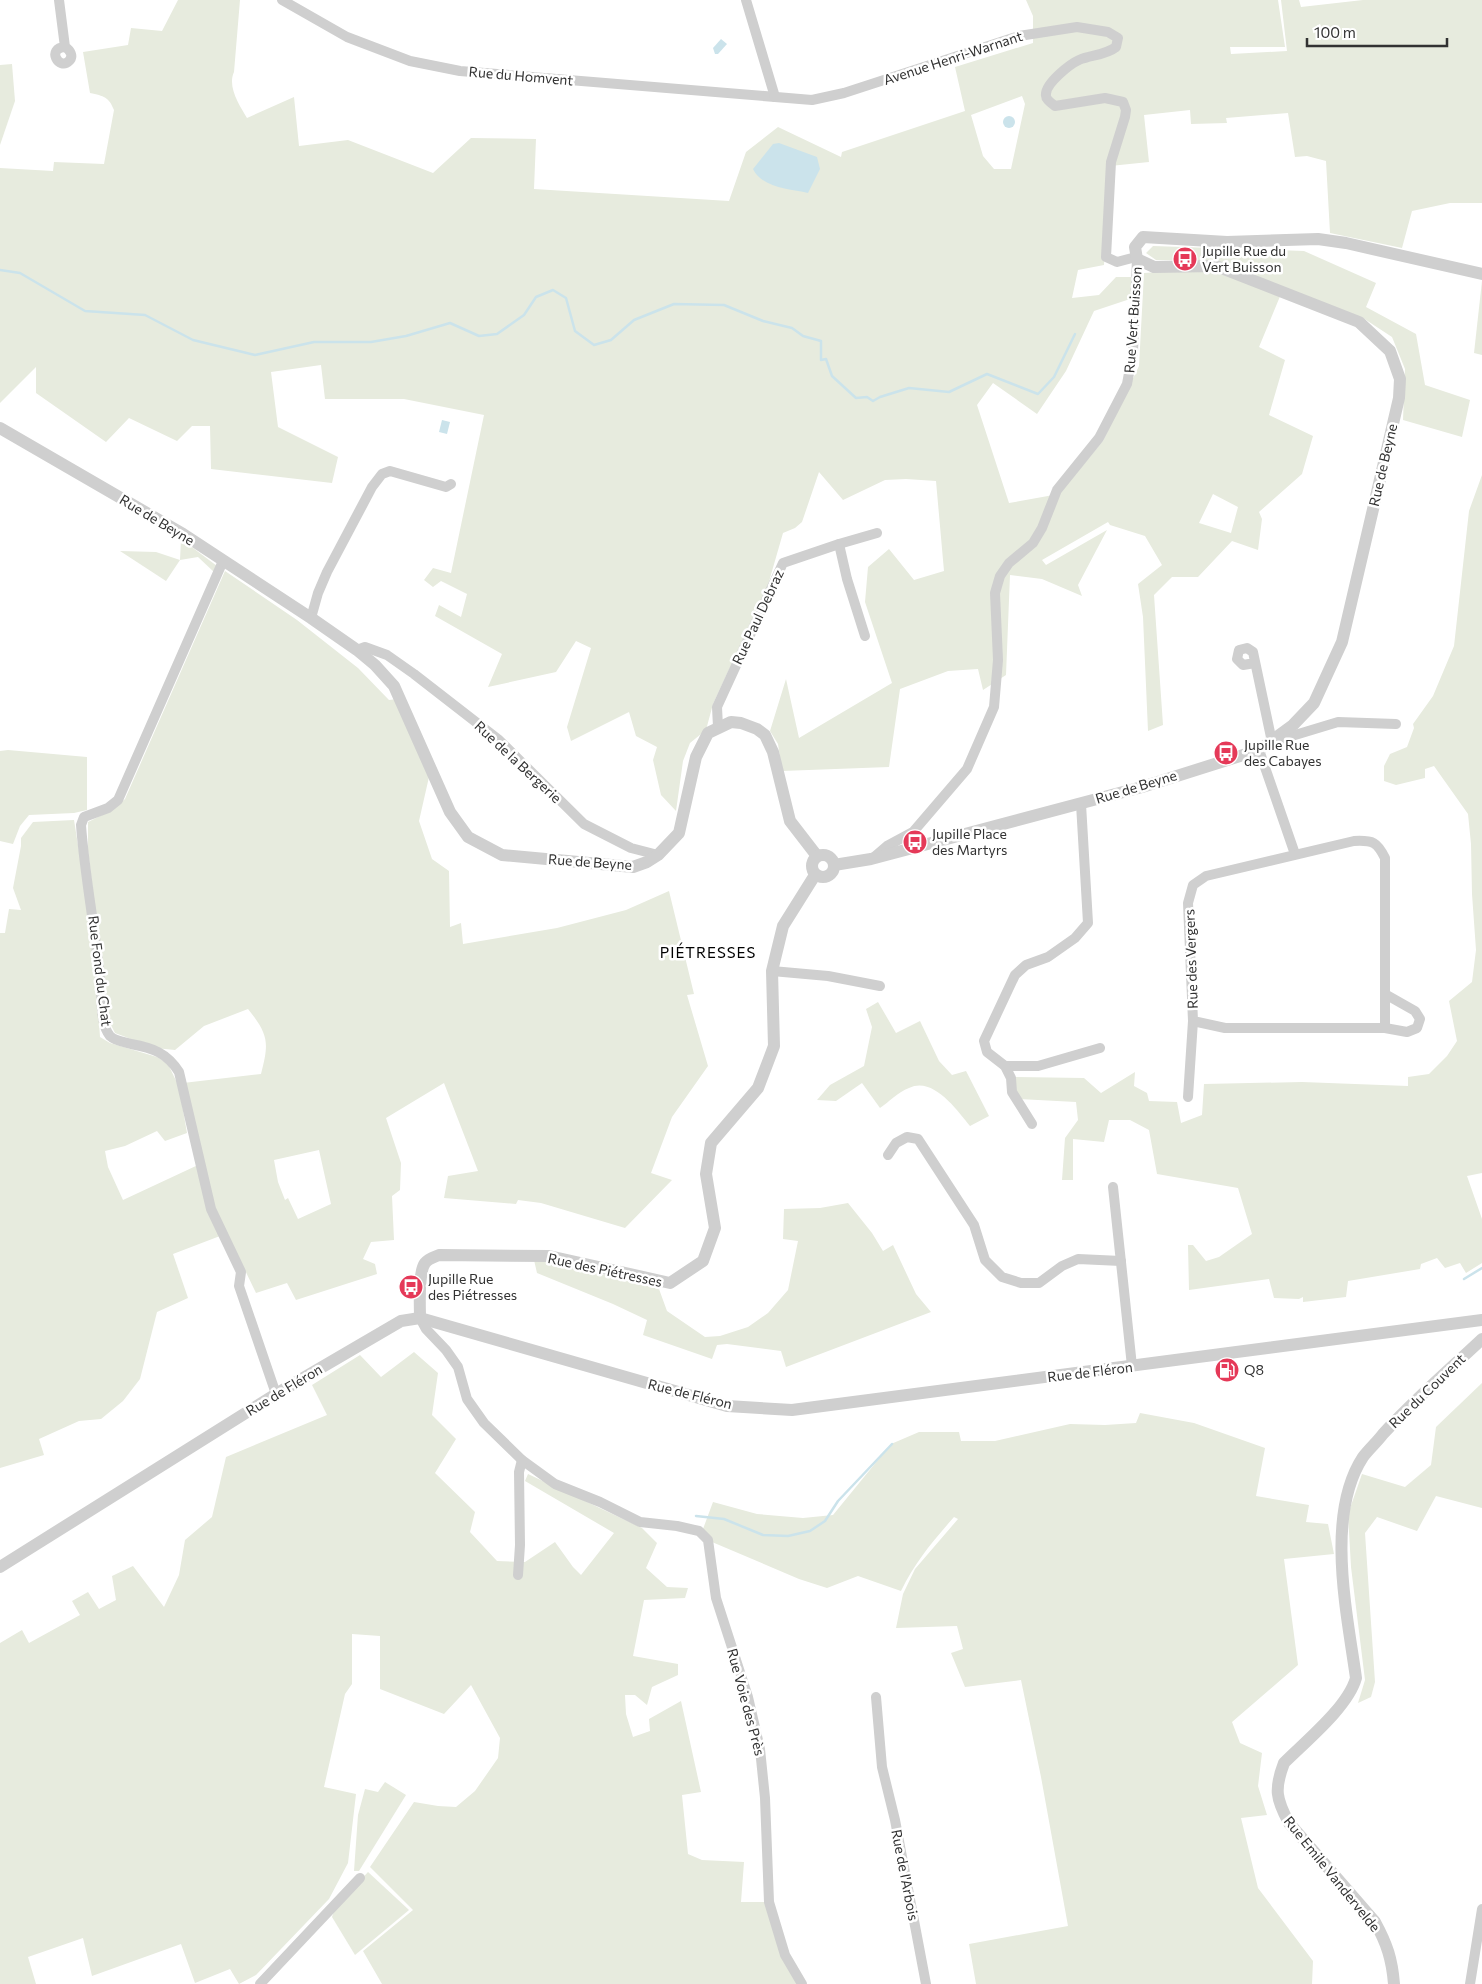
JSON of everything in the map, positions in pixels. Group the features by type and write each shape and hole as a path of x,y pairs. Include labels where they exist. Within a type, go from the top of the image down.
{"street":[{"path":"59,0 66,47"},
{"name":"Rue du Homvent","path":"282,0 347,37 410,61 451,70 775,97"},
{"path":"746,0 775,97"},
{"name":"Avenue Henri-Warnant","path":"775,97 812,100 844,93 1019,36 1077,27 1108,32 1118,38 1116,47 1110,51 1076,61 1048,85 1046,94 1047,98 1055,106 1105,98 1123,102 1126,110 1111,162 1106,257 1117,262 1137,258"},
{"path":"1137,258 1135,247 1143,237 1227,242 1318,239 1346,243 1482,274"},
{"name":"Rue de Beyne","path":"834,864 871,859 1081,804 1259,750 1293,725 1314,703 1342,642 1399,398 1400,379 1390,351 1359,322 1216,266 1154,267 1137,258"},
{"name":"Rue Vert Buisson","path":"871,859 887,846 913,832 967,769 994,707 998,660 995,593 1000,576 1009,563 1033,543 1042,528 1057,490 1099,438 1127,384 1133,352 1137,258"},
{"name":"Rue de Beyne","path":"0,428 183,534 311,618 357,650 376,666 394,686 450,812 468,837 502,855 633,866 647,862 658,855 679,833 696,758 708,733 718,727"},
{"path":"311,618 318,593 327,572 372,487 382,474 390,470 434,485 446,487 451,484"},
{"name":"Rue Paul Debraz","path":"718,727 717,707 782,563 877,533"},
{"path":"839,544 847,580 865,636"},
{"name":"Rue Fond du Chat","path":"222,561 118,800 108,808 84,817 81,825 98,948 103,1018 106,1029 113,1038 122,1042 150,1048 171,1060 178,1072 211,1209 241,1272 239,1286 276,1394"},
{"name":"Rue de la Bergerie","path":"357,650 365,647 387,655 414,674 499,740 584,824 631,848 658,855"},
{"path":"1255,662 1272,742 1338,722 1396,724"},
{"path":"718,727 731,722 741,723 765,735 772,752 790,821 817,856"},
{"path":"1259,750 1295,854"},
{"path":"1032,1124 1012,1092 1011,1078 1005,1066 987,1052 984,1041 1015,975 1026,964 1048,957 1075,938 1088,923 1081,804"},
{"name":"Rue des Vergers","path":"1188,1097 1193,1021 1188,903 1193,885 1206,876 1354,841 1369,840 1379,846 1385,858 1385,1028"},
{"path":"822,854 832,858 834,864 834,868 828,876 818,877 811,869 813,859 822,854"},
{"name":"Rue des Piétresses","path":"420,1318 421,1276 425,1263 430,1258 439,1255 549,1256 670,1283 703,1261 715,1228 706,1174 711,1143 758,1088 774,1046 772,971 783,926 815,874"},
{"path":"772,971 828,976 880,986"},
{"name":"Rue des Vergers","path":"1193,1021 1225,1028 1385,1028 1407,1032 1417,1028 1420,1019 1416,1011 1385,994"},
{"path":"1005,1066 1038,1066 1100,1048"},
{"path":"888,1155 896,1142 907,1137 918,1139 974,1225 985,1260 1002,1278 1021,1283 1039,1283 1062,1266 1078,1259 1121,1261"},
{"path":"1113,1187 1132,1366"},
{"name":"Rue de Fléron","path":"0,1567 276,1394 401,1321 420,1318 727,1406 792,1410 1482,1320"},
{"name":"Rue Voie des Près","path":"420,1318 426,1329 446,1350 458,1367 467,1399 484,1423 522,1460 555,1484 600,1502 640,1522 677,1526 699,1531 708,1540 716,1598 748,1697 760,1749 765,1798 769,1902 785,1955 802,1984"},
{"name":"Rue du Couvent","path":"1284,1763 1343,1703 1352,1691 1356,1678 1342,1575 1343,1512 1357,1469 1364,1456 1408,1406 1482,1339"},
{"path":"518,1575 520,1545 519,1482 522,1460"},
{"name":"Rue de l'Arbois","path":"876,1697 882,1767 895,1820 926,1984"},
{"name":"Rue Emile Vandervelde","path":"1284,1763 1279,1776 1277,1791 1279,1805 1289,1823 1375,1922 1385,1941 1392,1961 1394,1984"},
{"path":"260,1984 360,1878"},
{"path":"1470,1984 1482,1908"}],"shaded area":[{"path":"178,0 240,0 232,78 235,96 247,118 294,97 299,146 348,140 433,173 471,138 536,139 534,189 729,201 746,152 778,127 841,157 842,152 965,111 955,67 1033,43 1033,16 1026,0 1278,0 1285,47 1230,47 1231,54 1287,51 1281,0 1299,0 1301,7 1363,0 1482,0 1482,203 1450,203 1412,211 1402,248 1330,233 1326,161 1307,156 1295,157 1288,113 1226,118 1227,123 1191,124 1190,110 1144,115 1149,162 1110,166 1104,265 1078,270 1072,298 1099,295 1116,277 1136,277 1133,298 1094,311 1066,371 1037,414 993,383 977,405 1009,503 1059,494 1103,441 1139,366 1144,273 1214,268 1281,294 1259,347 1285,360 1269,415 1313,436 1302,474 1259,512 1262,519 1258,550 1232,541 1198,577 1172,577 1154,595 1163,725 1148,731 1143,617 1138,584 1162,565 1145,536 1110,525 1108,522 1042,560 1046,565 1107,530 1078,585 1082,596 1042,579 1010,575 1006,675 983,690 978,669 948,671 900,689 889,767 782,771 778,744 770,731 786,679 799,738 892,683 865,602 868,567 889,549 914,580 944,571 936,481 885,480 843,500 819,472 802,522 795,528 783,533 768,585 713,704 706,730 690,743 683,761 676,811 661,795 653,760 657,747 636,736 629,712 571,741 567,727 591,648 576,641 556,672 488,687 502,654 435,616 439,605 461,617 467,594 441,581 433,587 424,580 433,568 451,573 484,415 404,399 325,399 321,365 271,372 278,427 338,457 332,483 211,469 210,426 192,426 177,441 129,418 106,442 36,393 36,367 0,403 0,168 53,171 54,162 104,164 114,110 110,102 105,98 90,93 83,52 128,45 131,28 162,31","holes":["1022,96 1025,104 1011,169 994,169 983,156 971,115","1213,494 1238,507 1231,533 1199,523"]},
{"path":"12,64 15,101 0,145 0,65"},
{"path":"1153,246 1304,251 1376,283 1366,307 1416,334 1425,385 1470,400 1462,437 1403,420 1405,369 1392,337 1363,318 1210,261 1156,260 1146,253"},
{"path":"1482,281 1482,355 1474,353"},
{"path":"1482,475 1482,1173 1467,1176 1482,1219 1482,1263 1466,1273 1460,1263 1445,1268 1437,1258 1421,1264 1420,1269 1348,1281 1346,1297 1303,1302 1303,1297 1299,1299 1274,1298 1269,1279 1189,1290 1188,1245 1193,1245 1206,1261 1219,1257 1252,1234 1238,1188 1157,1174 1149,1130 1130,1120 1109,1120 1104,1142 1073,1139 1073,1180 1062,1180 1065,1138 1078,1120 1076,1102 1019,1099 1013,1094 1015,1077 1084,1078 1101,1093 1135,1072 1134,1086 1147,1093 1149,1101 1177,1102 1181,1123 1202,1115 1204,1084 1302,1082 1408,1086 1408,1077 1429,1074 1447,1056 1457,1041 1449,1001 1472,982 1476,950 1468,814 1434,766 1425,769 1425,778 1396,785 1384,781 1384,766 1390,754 1407,747 1414,728 1413,724 1433,696 1454,646 1469,511"},
{"path":"181,539 217,566 214,572 198,557 180,560"},
{"path":"120,551 156,552 180,560 166,581"},
{"path":"225,571 297,620 358,668 389,700 398,699 429,777 419,821 432,859 449,871 450,927 461,923 463,944 557,928 626,910 669,891 694,994 687,995 708,1066 672,1117 651,1173 672,1180 625,1228 541,1203 518,1200 516,1204 444,1198 448,1176 478,1171 444,1083 386,1118 401,1163 400,1190 392,1196 394,1240 371,1242 363,1259 375,1264 377,1274 296,1300 287,1283 256,1293 215,1208 183,1083 261,1074 266,1047 265,1040 260,1026 248,1009 204,1026 175,1050 155,1048 115,1033 108,1019 88,850 88,822 112,810 125,799","holes":["319,1150 331,1204 298,1219 288,1198 285,1200 278,1182 274,1160"]},
{"path":"8,750 87,757 87,810 74,813 29,815 20,826 13,844 0,841 0,751"},
{"path":"74,820 94,946 100,1037 110,1043 157,1057 168,1064 179,1087 187,1133 165,1141 157,1131 125,1146 105,1151 108,1167 123,1200 198,1165 220,1236 173,1254 188,1298 157,1312 140,1379 123,1401 101,1419 79,1421 39,1439 44,1455 0,1468 0,933 5,933 9,909 21,910 13,888 21,838 33,822"},
{"path":"878,1002 896,1033 920,1021 939,1061 952,1075 966,1071 989,1116 970,1126 944,1096 927,1087 918,1086 901,1092 880,1108 862,1083 836,1101 817,1100 830,1085 864,1066 872,1027 866,1009"},
{"path":"848,1203 872,1233 883,1251 893,1245 916,1294 931,1312 786,1367 781,1351 727,1344 717,1345 712,1359 643,1335 647,1320 537,1273 534,1260 566,1265 659,1289 667,1311 705,1337 720,1336 748,1327 768,1313 788,1290 798,1241 783,1239 784,1209 820,1208"},
{"path":"414,1352 438,1373 432,1415 456,1439 435,1473 475,1512 470,1532 497,1561 525,1562 555,1542 581,1575 614,1533 525,1481 528,1474 642,1528 657,1543 646,1568 667,1587 688,1588 685,1598 644,1600 633,1656 678,1664 678,1675 652,1687 647,1705 635,1695 625,1695 626,1714 633,1737 650,1731 649,1719 681,1701 701,1792 682,1795 688,1854 702,1860 744,1862 741,1902 767,1902 799,1984 382,1984 363,1951 413,1910 370,1867 414,1802 456,1807 475,1791 498,1758 500,1738 471,1685 444,1714 380,1689 380,1636 352,1634 352,1684 345,1694 324,1787 356,1794 348,1863 329,1899 256,1975 239,1984 230,1969 195,1983 181,1944 92,1976 83,1938 28,1957 36,1984 0,1984 0,1643 22,1630 29,1643 80,1615 72,1601 88,1592 99,1609 116,1600 112,1576 133,1566 164,1607 179,1575 185,1540 212,1517 226,1457 327,1415 312,1385 360,1355 381,1377"},
{"path":"1482,1383 1482,1508 1436,1496 1417,1531 1377,1517 1365,1533 1375,1682 1371,1697 1358,1703 1365,1680 1351,1567 1348,1514 1362,1474 1405,1487 1431,1465 1436,1427"},
{"path":"1140,1413 1194,1423 1265,1448 1256,1496 1309,1505 1306,1522 1328,1524 1334,1554 1284,1559 1298,1665 1232,1722 1240,1743 1262,1753 1258,1786 1267,1815 1241,1818 1258,1888 1313,1961 1312,1984 976,1984 969,1944 1068,1926 1021,1680 965,1687 951,1653 963,1649 957,1626 896,1628 903,1594 915,1569 958,1519 954,1517 932,1543 918,1561 901,1591 858,1576 827,1588 799,1579 712,1542 703,1529 713,1502 757,1514 803,1518 833,1515 891,1444 919,1432 959,1432 961,1441 995,1441 1070,1424 1105,1425 1136,1423"},
{"path":"385,1782 406,1795 359,1871 354,1871 358,1815 365,1789 378,1792"},
{"path":"368,1872 409,1910 355,1955 332,1917 335,1908"}],"water":[{"path":"721,39 727,44 718,54 715,54 713,48"},
{"path":"1011,116 1014,117 1014,127 1007,128 1004,127 1003,120 1004,117"},
{"path":"779,143 817,157 820,169 808,193 770,184 757,175 753,169 773,144"},
{"path":"442,420 450,422 447,434 439,432"}],"waterway":[{"path":"0,270 20,273 85,311 145,315 193,340 255,355 314,342 371,342 406,336 450,323 479,336 497,334 524,315 536,297 553,290 566,298 575,331 594,345 611,340 634,320 674,304 724,305 763,321 792,328 803,336 821,341 821,360 826,359 832,376 856,398 867,397 873,401 909,388 949,392 987,374 1038,394 1054,377 1075,334"},
{"path":"1464,1279 1482,1268"},
{"path":"696,1516 724,1519 763,1535 788,1536 810,1531 825,1521 838,1501 892,1444"}],"place":[{"name":"Jupille Rue du Vert Buisson","path":"1185,259"},
{"name":"Jupille Rue des Cabayes","path":"1226,753"},
{"name":"Jupille Place des Martyrs","path":"915,842"},
{"name":"Jupille Rue des Piétresses","path":"411,1287"},
{"name":"Q8","path":"1227,1370"}],"district":[{"name":"PIÉTRESSES","path":"708,953"}]}
